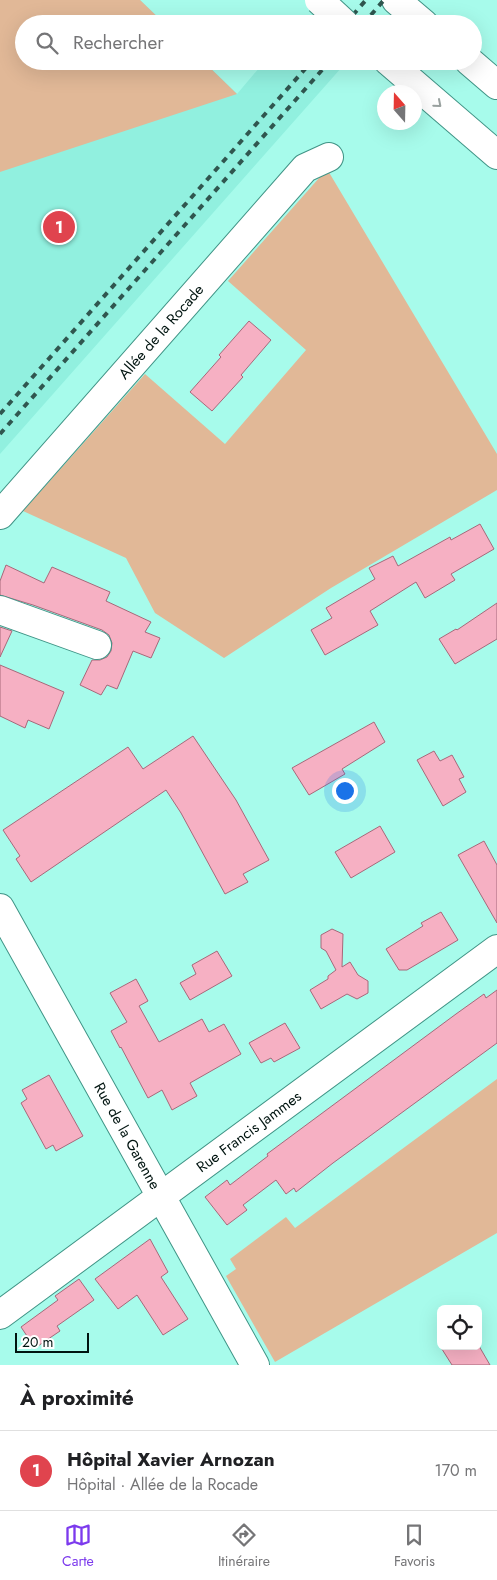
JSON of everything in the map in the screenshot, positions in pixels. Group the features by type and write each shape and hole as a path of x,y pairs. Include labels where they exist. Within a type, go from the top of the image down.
{"main road":[{"path":"319,0 335,15"},
{"path":"396,0 414,15"},
{"path":"399,70 492,150"},
{"path":"480,70 497,85"},
{"name":"Allée de la Rocade","path":"0,515 305,168 329,157"},
{"path":"0,610 97,645"},
{"name":"Rue de la Garenne","path":"0,908 255,1365"},
{"name":"Rue Francis Jammes","path":"0,1314 497,949"}],"shaded area":[{"path":"0,0 140,0 156,15 15,15 15,70 212,70 237,94 257,70 339,70 0,454"},
{"path":"0,0 140,0 156,15 15,15 15,70 212,70 237,94 0,172"},
{"path":"327,169 497,454 497,490 331,588 224,658 155,613 126,558 23,511 145,374 225,444 306,350 228,281"},
{"path":"497,1079 497,1233 275,1362 226,1276 236,1269 230,1259 286,1217 295,1228"}],"building":[{"path":"249,321 271,340 241,375 243,377 212,411 190,392"},
{"path":"480,524 494,549 451,574 455,580 425,598 416,582 370,611 378,625 325,655 311,630 332,618 326,608 375,579 369,568 393,556 398,566 450,537 451,540"},
{"path":"6,565 44,583 52,567 110,592 106,601 151,622 145,632 160,638 151,658 133,651 117,689 107,685 101,695 80,685 92,660 100,660 107,657 111,651 112,643 109,635 102,630 0,595 0,581"},
{"path":"497,603 497,639 455,664 439,639 457,630"},
{"path":"0,627 12,631 0,657"},
{"path":"0,665 64,692 49,729 28,720 25,728 0,716"},
{"path":"374,722 385,742 342,769 345,774 309,795 292,768"},
{"path":"193,736 236,800 269,860 243,874 248,882 225,894 181,813 166,790 31,882 16,859 20,856 3,830 128,747 143,769"},
{"path":"434,751 440,761 452,755 464,777 459,779 466,792 443,806 417,760"},
{"path":"380,826 395,852 351,878 335,852"},
{"path":"484,841 497,865 497,923 458,855"},
{"path":"441,912 458,940 407,970 399,970 386,949 423,926 421,923"},
{"path":"332,929 343,934 342,967 350,962 358,975 368,981 368,993 357,999 347,994 321,1009 310,990 328,979 328,976 336,970 326,951 321,948 321,935"},
{"path":"217,951 232,976 190,1000 180,983 196,974 192,965"},
{"path":"136,979 148,1001 139,1006 159,1042 202,1019 209,1032 224,1024 241,1054 190,1083 197,1096 172,1110 162,1090 148,1098 111,1031 127,1022 110,993"},
{"path":"497,990 497,1043 296,1192 294,1188 286,1194 276,1180 243,1205 247,1210 227,1225 205,1197 227,1180 230,1185 268,1156 267,1154 456,1014 484,994 486,998"},
{"path":"285,1023 300,1048 274,1062 271,1058 261,1063 249,1043"},
{"path":"49,1075 83,1136 56,1151 53,1145 46,1149 21,1103 27,1099 22,1090"},
{"path":"150,1239 168,1272 161,1277 188,1319 163,1335 137,1295 118,1309 95,1279"},
{"path":"79,1279 94,1300 57,1326 60,1331 35,1348 21,1327 58,1300 55,1296"},
{"path":"443,1350 481,1350 490,1365 452,1365"}],"railway":[{"path":"353,15 366,0"},
{"path":"371,15 384,0"},
{"path":"0,414 304,70"},
{"path":"0,434 322,70"}],"place":[{"name":"Hôpital Xavier Arnozan","path":"59,227"}]}
